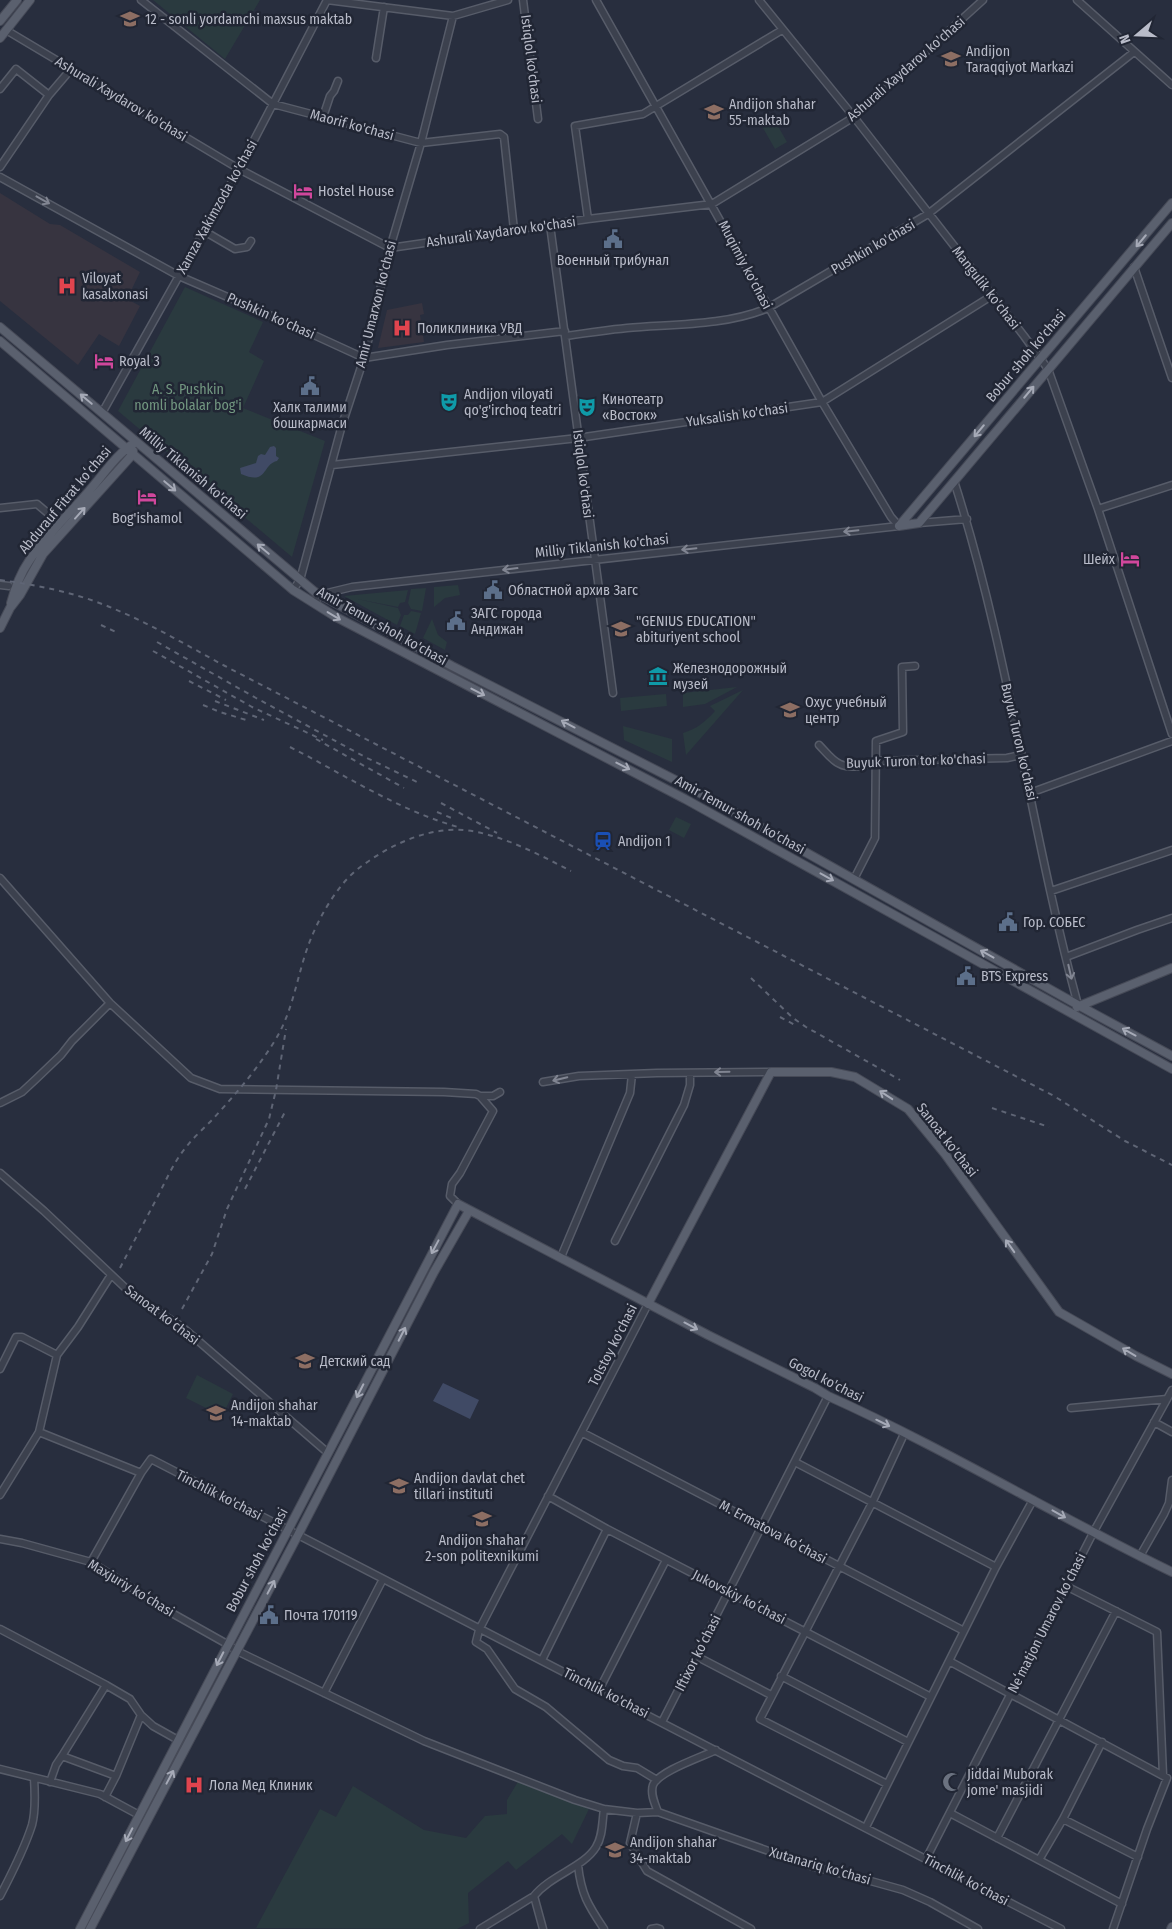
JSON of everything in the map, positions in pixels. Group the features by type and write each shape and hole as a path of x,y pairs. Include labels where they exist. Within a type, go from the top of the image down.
{"main road":[{"path":"0,21 17,0"},
{"path":"0,38 30,0"},
{"name":"Bobur shoh ko'chasi","path":"899,526 1172,203"},
{"name":"Bobur shoh ko'chasi","path":"919,524 1172,223"},
{"name":"Milliy Tiklanish ko'chasi","path":"0,327 300,580"},
{"name":"Milliy Tiklanish ko'chasi","path":"0,341 293,590"},
{"name":"Abdurauf Fitrat koʻchasi","path":"0,628 43,554 63,526 125,448 136,442"},
{"name":"Abdurauf Fitrat koʻchasi","path":"63,526 132,454 136,442"},
{"path":"899,526 919,524"},
{"name":"Amir Temur shoh ko'chasi","path":"300,580 319,595 452,666 691,788 1172,1056"},
{"name":"Amir Temur shoh ko'chasi","path":"293,590 384,643 685,799 1172,1069"},
{"path":"685,799 691,788"},
{"path":"1072,1015 1078,1005 1172,968"},
{"name":"Tolstoy ko'chasi","path":"648,1304 770,1072"},
{"name":"Sanoat ko'chasi","path":"770,1072 831,1072 856,1077 908,1109 945,1154 1059,1312 1136,1356 1172,1374"},
{"name":"Bobur shoh ko'chasi","path":"80,1929 458,1204"},
{"name":"Gogol ko'chasi","path":"458,1204 648,1304 1172,1572"},
{"name":"Bobur shoh ko'chasi","path":"90,1929 298,1535 420,1298 469,1211"},
{"path":"424,1266 434,1272"},
{"path":"410,1294 420,1298"}],"street":[{"name":"Maorif ko'chasi","path":"141,0 273,104 421,143 500,134 504,137 514,230"},
{"name":"Xamza Xakimzoda ko'chasi","path":"102,413 239,169 327,0"},
{"path":"327,0 453,16 508,0"},
{"name":"Istiqlol ko'chasi","path":"523,0 538,119"},
{"name":"Muqimiy ko'chasi","path":"596,0 822,402 891,517 899,526"},
{"name":"Mangulik ko'chasi","path":"758,0 854,117 1048,370 1098,509 1172,734"},
{"name":"Ashurali Xaydarov ko'chasi","path":"6,30 239,169 390,248 712,204 854,117 983,0"},
{"path":"1077,0 1172,85"},
{"path":"376,58 384,7"},
{"name":"Amir Umarxon ko'chasi","path":"293,590 300,580 342,425 364,358 390,248 421,143 453,16"},
{"path":"588,220 575,126 643,114 782,30"},
{"name":"Pushkin ko'chasi","path":"0,177 179,276 364,358 447,345 565,333 670,326 750,315 768,308 928,214 1134,52"},
{"path":"0,89 16,69 49,95"},
{"path":"0,167 49,95 66,75"},
{"path":"323,117 330,96 338,81"},
{"name":"Istiqlol ko'chasi","path":"550,225 593,559 613,693"},
{"path":"204,231 235,249 247,247 251,241"},
{"path":"1134,266 1172,378"},
{"name":"Yuksalish ko'chasi","path":"332,465 578,438 822,402 993,296"},
{"name":"Buyuk Turon ko'chasi","path":"954,481 967,519 989,605 1078,1005"},
{"path":"1098,509 1172,485"},
{"path":"0,508 37,504 63,526"},
{"path":"919,524 967,519"},
{"name":"Milliy Tiklanish ko'chasi","path":"319,595 352,587 899,526"},
{"path":"0,585 9,586"},
{"path":"315,604 319,595"},
{"path":"854,879 875,838 876,740 902,732 902,668 915,666"},
{"path":"1030,793 1172,741"},
{"name":"Buyuk Turon tor ko'chasi","path":"819,745 840,764 869,765 875,761 1007,758 1021,755"},
{"path":"1051,890 1172,850"},
{"path":"0,878 110,1003 191,1078 220,1089 444,1092 476,1094 480,1096 493,1096 500,1092"},
{"path":"1066,957 1172,918"},
{"path":"0,1104 22,1092 61,1055 72,1040 110,1003"},
{"name":"Sanoat ko'chasi","path":"543,1082 571,1076 770,1072"},
{"path":"615,1241 684,1105 690,1085 690,1073"},
{"path":"560,1257 630,1093 632,1074"},
{"path":"458,1204 450,1196 452,1184 460,1173 493,1110 480,1096"},
{"name":"Sanoat koʻchasi","path":"0,1173 44,1211 136,1298 181,1326 328,1453"},
{"path":"0,1495 38,1432 57,1354 78,1327 110,1275"},
{"name":"Tolstoy ko'chasi","path":"479,1630 548,1496 583,1433 648,1304"},
{"path":"0,1369 16,1337 22,1337 57,1354"},
{"name":"Neʻmatjon Umarov koʻchasi","path":"926,1859 1093,1533 1172,1390"},
{"name":"Iftixor koʻchasi","path":"662,1722 828,1396"},
{"path":"1071,1408 1167,1399"},
{"path":"1154,1422 1172,1432"},
{"path":"38,1432 141,1473 91,1562"},
{"name":"M. Ermatova koʻchasi","path":"583,1433 964,1631"},
{"path":"887,1784 760,1719 872,1503 904,1434"},
{"name":"Tinchlik ko'chasi","path":"141,1473 150,1459 1061,1929"},
{"path":"795,1462 996,1566"},
{"path":"1140,1556 1169,1503 1172,1480"},
{"name":"Jukovskiy koʻchasi","path":"548,1496 666,1560 931,1697"},
{"path":"866,1827 996,1566 1033,1500"},
{"path":"542,1660 607,1529"},
{"name":"Maxjuriy koʻchasi","path":"0,1539 23,1543 91,1562 170,1612 237,1651 424,1741 575,1800 604,1809 637,1813 658,1812"},
{"path":"599,1690 666,1560"},
{"path":"324,1693 383,1579"},
{"path":"1066,1586 1157,1632 1167,1778 1113,1929"},
{"path":"997,1838 1116,1611"},
{"path":"0,1630 106,1685 130,1700 141,1715 154,1726 178,1740"},
{"path":"479,1630 476,1642 487,1649 515,1689 546,1707 609,1760 623,1766 637,1768 657,1780"},
{"path":"696,1656 771,1695"},
{"path":"949,1661 1167,1778"},
{"path":"781,1676 908,1742"},
{"path":"50,1782 56,1765 106,1685"},
{"path":"105,1797 116,1776 141,1715"},
{"path":"1039,1860 1102,1742"},
{"path":"658,1812 652,1790 657,1780 674,1769 716,1750"},
{"path":"62,1756 116,1776"},
{"path":"0,1769 105,1797 139,1815"},
{"path":"0,1896 13,1872 32,1824 34,1778"},
{"path":"480,1929 534,1896 540,1888 559,1874 578,1864 596,1848 601,1833 604,1809"},
{"name":"Xutanariq koʻchasi","path":"658,1812 806,1865 903,1890 930,1902 978,1929"},
{"path":"637,1813 630,1843 647,1871 751,1929"},
{"path":"950,1813 1122,1904"},
{"path":"1063,1818 1138,1857"},
{"path":"578,1864 586,1903 604,1929"},
{"path":"534,1896 543,1929"},
{"path":"651,1929 660,1929"}],"shaded area":[{"name":"Viloyat kasalxonasi","path":"0,193 50,224 60,225 140,272 127,299 140,306 119,346 99,334 78,365 0,301"},
{"name":"Поликлиника УВД","path":"422,303 424,314 420,315 424,342 378,348 387,310"}],"green space":[{"path":"153,0 260,0 225,59"},
{"path":"771,114 787,142 775,149 759,121"},
{"name":"A. S. Pushkin nomli bolalar bog'i","path":"185,287 263,322 249,352 264,361 243,408 325,441 292,557 118,411"},
{"path":"458,585 460,595 445,598 434,607 434,587"},
{"path":"426,588 422,611 411,609 408,603 411,589"},
{"path":"408,590 405,602 400,603 398,607 357,599 398,608 401,615 397,625 344,596"},
{"path":"411,611 421,613 415,634 400,626 404,615 408,615"},
{"path":"432,619 438,635 447,642 445,650 423,638"},
{"path":"737,687 705,704 683,707 683,693"},
{"path":"743,690 686,755 683,733 697,727 712,715 715,711 710,706"},
{"path":"666,694 667,706 621,711 620,698"},
{"path":"623,726 672,739 672,762 624,740"},
{"path":"676,817 691,824 684,838 669,830"},
{"path":"197,1375 233,1394 222,1416 186,1398"},
{"path":"519,1780 589,1809 572,1844 562,1834 516,1870 508,1861 468,1893 469,1923 457,1929 256,1928 320,1809 336,1817 353,1786 424,1830 466,1838 485,1816 507,1814 507,1800"}],"water":[{"path":"274,446 276,448 276,456 279,458 264,473 256,477 241,474 240,468 256,463 258,456 261,454 265,455 270,447"},
{"path":"443,1383 479,1400 470,1419 433,1401"}],"railway":[{"path":"0,580 71,594 127,614 1054,1096 1125,1141 1172,1165"},
{"path":"101,625 118,633"},
{"path":"157,642 367,758 417,782"},
{"path":"153,651 252,707 323,740"},
{"path":"189,681 226,700"},
{"path":"215,701 264,720"},
{"path":"203,705 246,720"},
{"path":"316,739 404,788"},
{"path":"290,747 393,802 458,827"},
{"path":"441,803 497,833"},
{"path":"437,812 454,819"},
{"path":"120,1268 183,1151 244,1083 274,1042 287,1016 307,949 316,927 331,899 352,874 372,859 400,843 415,837 445,830 477,832 502,839 571,871"},
{"path":"751,978 793,1018 806,1027 900,1080"},
{"path":"780,1017 797,1026"},
{"path":"182,1309 212,1254 227,1209 269,1119 286,1029"},
{"path":"992,1108 1049,1127"},
{"path":"245,1189 286,1110"}],"place":[{"name":"12 - sonli yordamchi maxsus maktab","path":"130,19"},
{"name":"Andijon Taraqqiyot Markazi","path":"951,59"},
{"name":"Andijon shahar 55-maktab","path":"714,112"},
{"name":"Hostel House","path":"303,191"},
{"name":"Военный трибунал","path":"613,239"},
{"name":"Viloyat kasalxonasi","path":"67,286"},
{"name":"Поликлиника УВД","path":"402,328"},
{"name":"Royal 3","path":"104,361"},
{"name":"Халк талими бошкармаси","path":"310,386"},
{"name":"Andijon viloyati qo'g'irchoq teatri","path":"449,402"},
{"name":"Кинотеатр «Восток»","path":"587,407"},
{"name":"Bog'ishamol","path":"147,497"},
{"name":"Шейх","path":"1130,559"},
{"name":"Областной архив Загс","path":"493,590"},
{"name":"ЗАГС города Андижан","path":"456,621"},
{"name":"\"GENIUS EDUCATION\" abituriyent school","path":"621,629"},
{"name":"Железнодорожный музей","path":"658,676"},
{"name":"Охус учебный центр","path":"790,710"},
{"name":"Andijon 1","path":"603,841"},
{"name":"Гор. СОБЕС","path":"1008,922"},
{"name":"BTS Express","path":"966,976"},
{"name":"Детский сад","path":"305,1361"},
{"name":"Andijon shahar 14-maktab","path":"216,1413"},
{"name":"Andijon davlat chet tillari instituti","path":"399,1486"},
{"name":"Andijon shahar 2-son politexnikumi","path":"482,1519"},
{"name":"Почта 170119","path":"269,1615"},
{"name":"Jiddai Muborak jome' masjidi","path":"952,1782"},
{"name":"Лола Мед Клиник","path":"194,1785"},
{"name":"Andijon shahar 34-maktab","path":"615,1850"}]}
